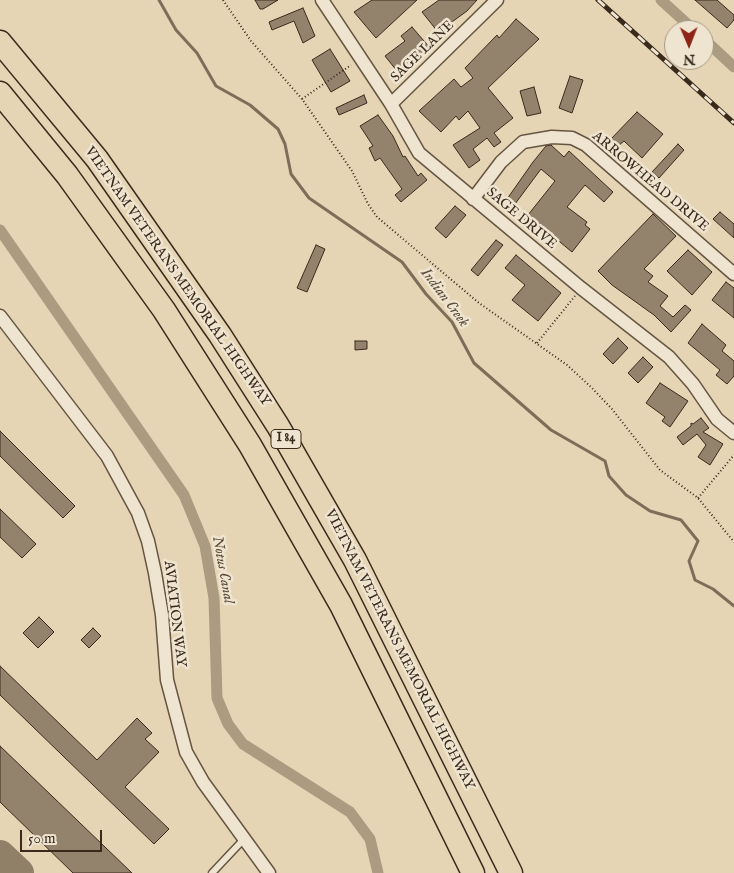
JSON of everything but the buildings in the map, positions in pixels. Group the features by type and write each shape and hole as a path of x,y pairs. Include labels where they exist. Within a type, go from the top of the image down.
{"highway":[{"name":"VIETNAM VETERANS MEMORIAL HIGHWAY","path":"0,42 97,159 220,335 278,426 355,560 511,873"},
{"name":"I 84","path":"0,93 67,175 152,294 250,445 341,605 473,873"}],"street":[{"name":"SAGE LANE","path":"391,104 497,0"},
{"name":"SAGE DRIVE","path":"328,2 419,152 581,288 669,357 693,384 718,419 734,433"},
{"name":"ARROWHEAD DRIVE","path":"473,199 501,162 523,142 552,137 572,138 586,145 734,274"},
{"name":"AVIATION WAY","path":"0,316 107,456 138,513 148,541 155,573 162,615 167,680 184,745 203,782 269,873"}],"lane":[{"path":"212,873 244,839"}],"path":[{"path":"223,0 250,41 302,99 352,171 368,204 377,217 479,303 537,343 591,387 612,409 660,470 698,498 734,542"},
{"path":"302,99 361,58"},
{"path":"537,343 581,288"},
{"path":"698,498 734,455"}],"waterway":[{"name":"Indian Creek","path":"159,0 176,30 197,53 216,86 250,105 278,129 285,144 291,174 309,198 402,262 426,294 452,322 474,363 551,430 605,461 609,476 626,495 650,511 681,520 698,541 689,561 695,580 713,589 734,606"},
{"path":"661,0 683,20"},
{"path":"714,48 734,67"},
{"name":"Notus Canal","path":"0,230 184,495 205,546 214,598 217,698 228,724 243,744 350,812 370,839 378,873"}],"taxiway":[{"path":"0,855 19,873"}],"railway":[{"path":"598,0 734,123"}]}
